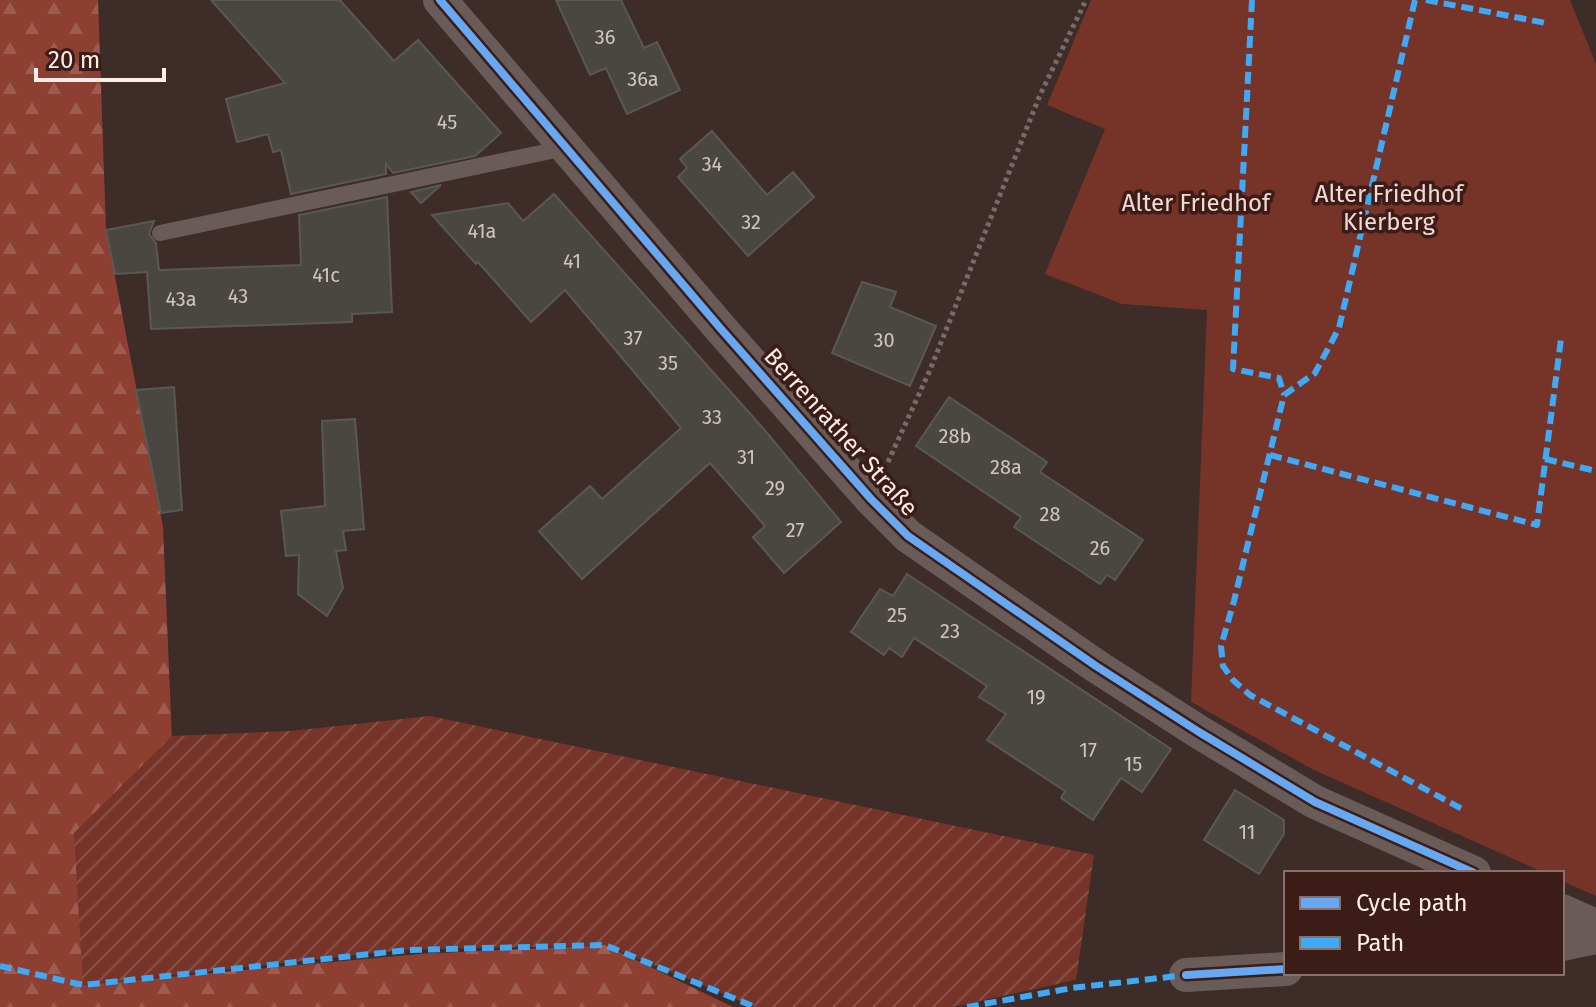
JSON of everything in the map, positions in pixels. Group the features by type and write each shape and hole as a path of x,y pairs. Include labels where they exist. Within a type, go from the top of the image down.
{"street":[{"name":"Berrenrather Straße","path":"440,0 871,499 908,536 1096,666 1315,802 1470,871"},
{"path":"1564,912 1596,926"},
{"path":"1564,944 1596,937"},
{"path":"1186,975 1284,969"}],"lane":[{"path":"160,233 565,148"}],"path":[{"path":"871,499 930,370 1040,95 1086,0"}],"green space":[{"path":"0,0 98,0 106,230 163,527 172,741 83,985 419,954 605,945 733,1007 0,1007"},
{"name":"Alter Friedhof Kierberg","path":"1091,0 1570,0 1596,64 1596,896 1564,882 1564,871 1541,871 1314,770 1191,702 1207,310 1122,304 1045,274 1105,129 1047,105"},
{"path":"430,716 1094,855 1076,980 952,1007 755,1007 605,945 403,950 83,985 74,833 172,736 291,731"}],"building":[{"path":"211,0 340,0 394,61 418,40 501,133 475,156 393,173 386,164 386,174 291,194 281,150 273,152 268,134 237,142 226,99 285,83"},
{"path":"556,0 621,0 644,48 657,42 680,90 627,114 606,68 590,75"},
{"path":"712,131 767,195 793,172 814,197 748,256 678,177 687,168 680,159"},
{"path":"441,185 421,203 411,192"},
{"path":"554,194 762,427 841,522 784,573 753,537 765,526 710,463 582,579 539,531 590,486 602,499 681,428 565,290 531,322 432,215 508,203 523,221"},
{"path":"387,197 392,312 352,314 352,322 151,329 147,272 115,274 106,230 154,221 149,234 156,243 159,270 301,265 299,215"},
{"path":"862,282 896,292 890,307 936,326 910,386 832,353"},
{"path":"174,387 182,510 161,513 136,390"},
{"path":"949,397 1047,462 1040,472 1143,540 1115,580 1107,575 1100,584 1014,527 1021,517 916,446"},
{"path":"355,419 364,529 343,531 346,550 336,551 343,588 327,616 298,594 299,555 286,556 281,511 325,506 322,421"},
{"path":"907,574 1171,749 1142,792 1121,778 1093,820 1061,798 1065,791 987,740 1006,714 979,697 987,686 914,638 902,657 889,648 884,655 851,632 880,589 893,596"},
{"path":"1235,790 1284,820 1284,834 1259,874 1204,840"}],"marked path":[{"path":"1252,0 1233,369 1279,378 1284,395"},
{"path":"1415,0 1339,328 1315,373 1284,395 1221,646 1223,666 1250,695 1464,810"},
{"path":"1426,0 1546,23"},
{"path":"1270,455 1537,525 1561,339"},
{"path":"1545,459 1596,471"},
{"path":"0,966 83,985 408,950 605,945 755,1007"},
{"path":"967,1007 1072,988 1186,975"}],"cycle path":[{"path":"440,0 721,329 871,499 908,536 1096,666 1315,802 1470,871"},
{"path":"1186,975 1284,969"}],"park label":[{"name":"Alter Friedhof","path":"1196,203"}]}
